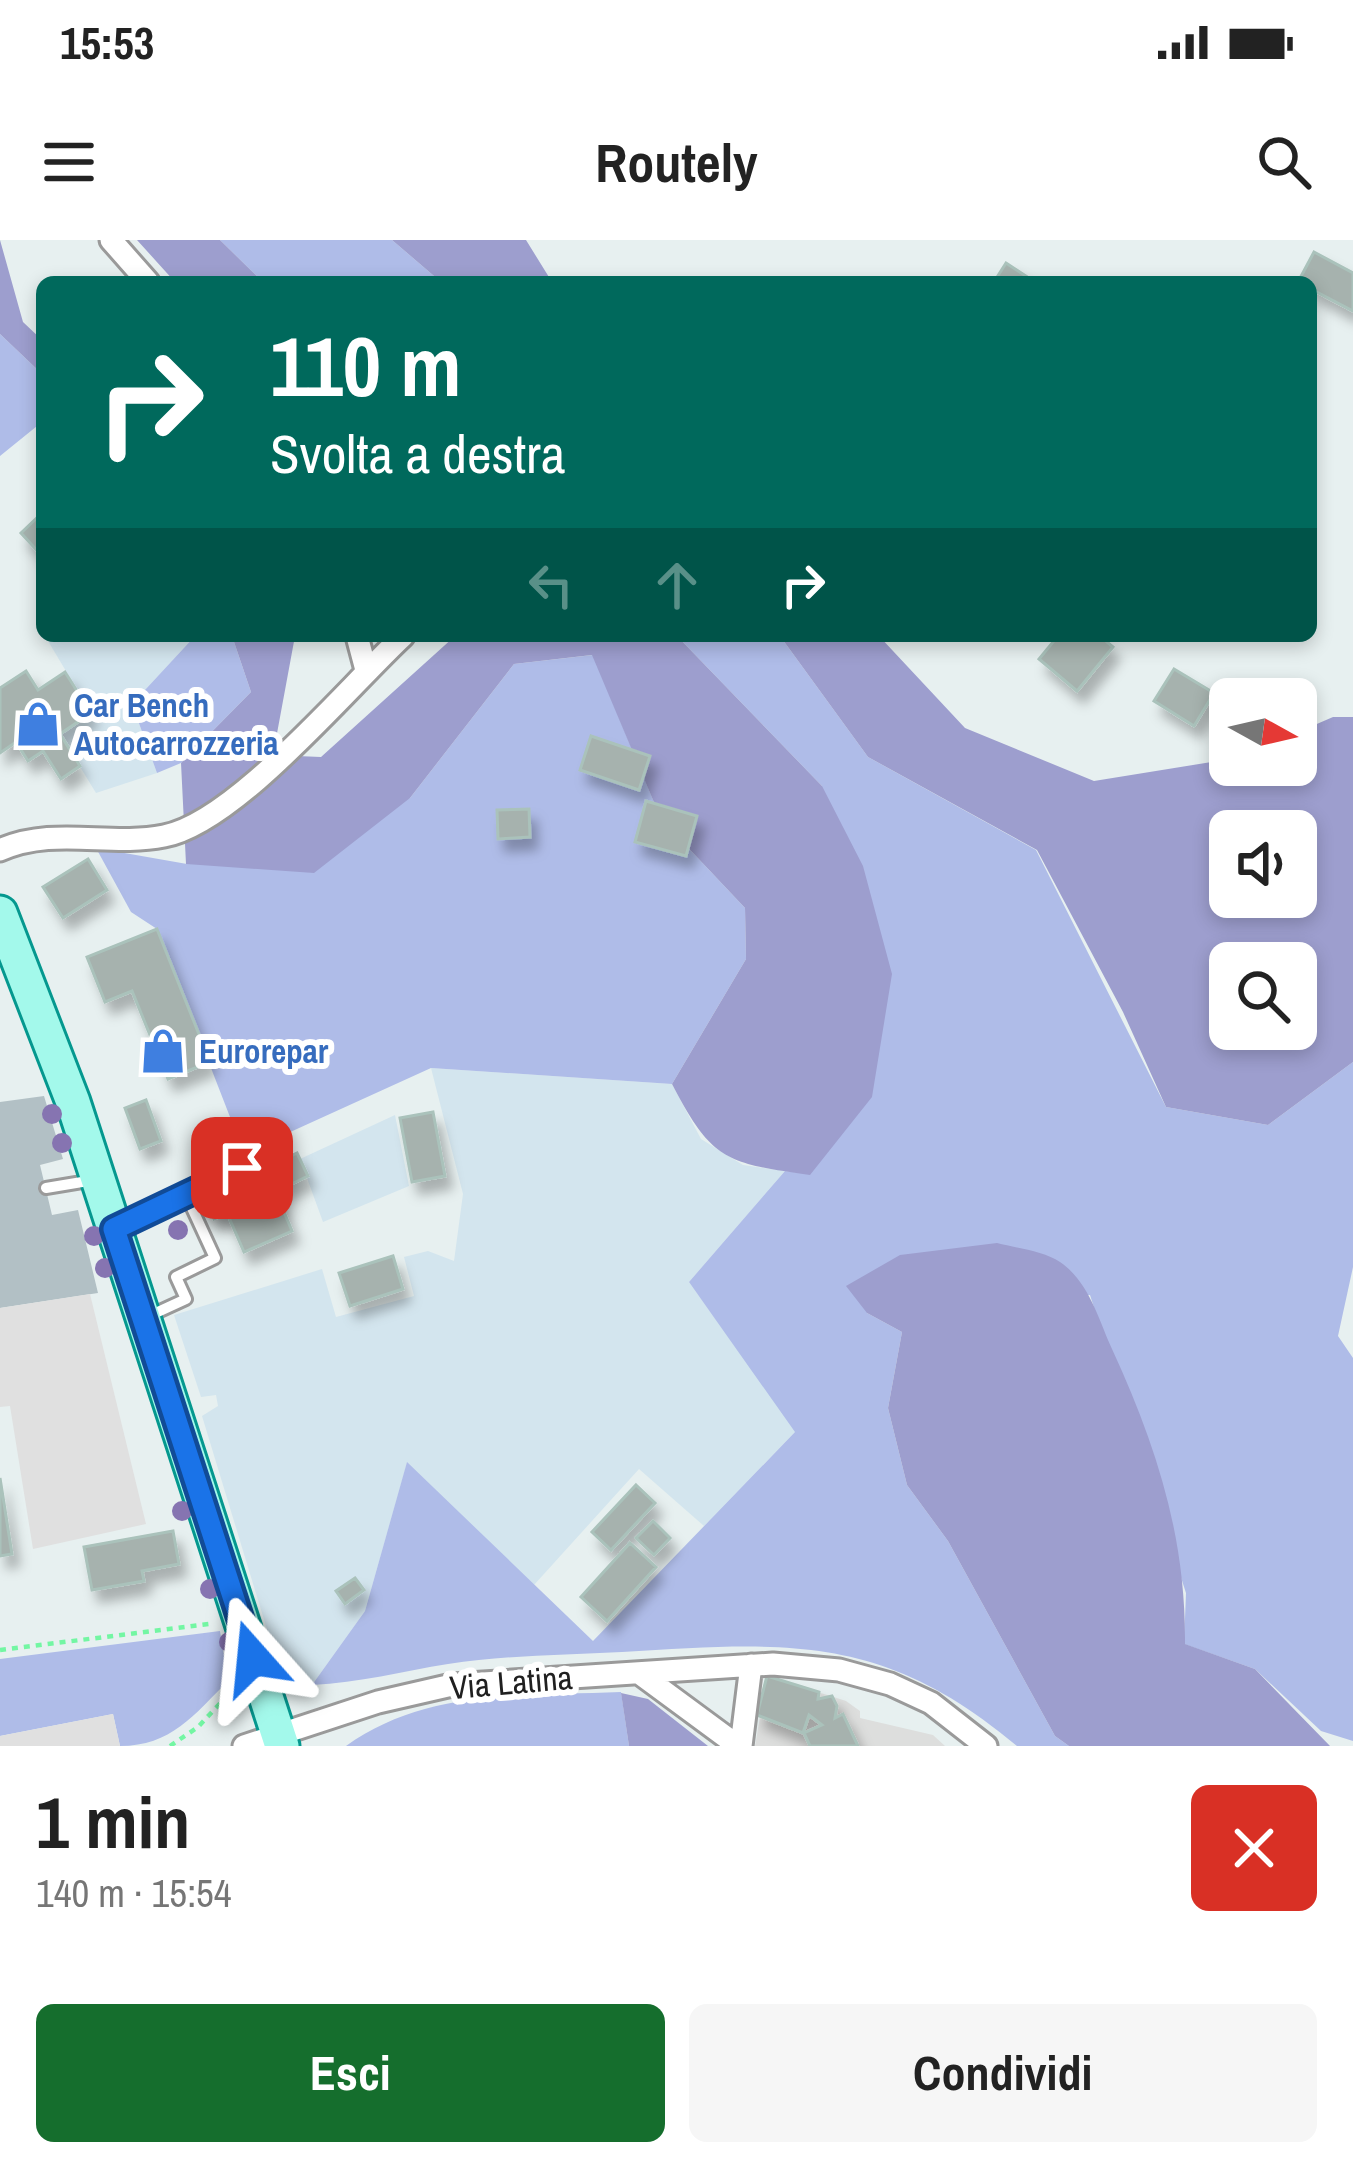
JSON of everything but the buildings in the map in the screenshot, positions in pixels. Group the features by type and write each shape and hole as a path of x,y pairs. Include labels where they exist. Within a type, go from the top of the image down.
{"main road":[{"path":"0,913 98,1180 280,1740"}],"street":[{"path":"111,240 143,276"},
{"path":"359,642 366,670"},
{"path":"0,850 44,836 164,836 201,822 239,794 396,642"},
{"path":"638,1673 740,1746 751,1665"},
{"name":"Via Latina","path":"244,1746 280,1740 378,1702 452,1685 751,1665 809,1666 878,1680 931,1703 976,1744"}],"lane":[{"path":"114,1229 242,1168"},
{"path":"46,1188 98,1180"},
{"path":"144,1318 186,1299 176,1277 215,1258 186,1195"}],"path":[{"path":"0,1650 241,1620"},
{"path":"170,1746 198,1727 227,1696"}],"shaded area":[{"path":"0,240 23,322 36,334 36,368 0,334"},
{"path":"137,240 220,240 257,276 170,276"},
{"path":"220,240 392,240 434,276 257,276"},
{"path":"392,240 526,240 548,276 434,276"},
{"path":"0,334 36,368 36,427 0,456"},
{"path":"49,642 189,642 132,704 157,773 96,793 60,734 91,713"},
{"path":"189,642 234,642 251,692 181,763 157,773 132,704"},
{"path":"234,642 294,642 273,755 321,757 448,642 683,642 822,786 863,866 892,974 872,1097 810,1175 759,1167 724,1154 686,1110 672,1084 746,959 745,908 661,819 592,655 514,664 410,798 314,873 186,864 181,763 251,692"},
{"path":"683,642 784,642 868,757 1036,850 1166,1107 1268,1125 1353,1062 1353,1267 1338,1336 1353,1358 1353,1741 1321,1731 1255,1669 1184,1644 1186,1593 1090,1295 867,1313 902,1332 888,1408 907,1485 948,1541 1055,1736 1069,1746 1017,1746 922,1682 877,1664 784,1648 491,1659 312,1685 365,1611 407,1462 593,1641 795,1432 689,1282 785,1171 810,1174 822,786"},
{"path":"784,642 885,642 965,728 1094,781 1209,762 1209,786 1317,786 1317,724 1333,717 1353,717 1353,1062 1268,1125 1166,1107 1123,1012 1037,850 868,757"},
{"path":"593,655 661,819 745,908 746,959 672,1084 431,1068 244,1153 157,929 131,912 96,848 187,864 410,798 514,664"},
{"path":"431,1068 672,1084 701,1139 743,1165 785,1171 689,1282 796,1431 704,1526 639,1469 534,1585 407,1463 365,1611 312,1685 300,1683 279,1669 202,1416 218,1406 216,1395 201,1397 174,1315 322,1269 336,1317 414,1296 404,1257 428,1251 454,1261 463,1194"},
{"path":"44,1096 63,1159 40,1165 52,1215 78,1210 98,1293 0,1308 0,1102"},
{"path":"395,1115 409,1186 323,1222 300,1159"},
{"path":"997,1243 1060,1262 1092,1301 1142,1420 1165,1492 1180,1566 1185,1644 1255,1669 1330,1746 1069,1746 1055,1736 948,1541 907,1485 888,1408 902,1332 867,1313 846,1286 900,1255"},
{"path":"90,1294 146,1524 33,1549 10,1406 0,1407 0,1308"},
{"path":"220,1631 228,1681 192,1717 154,1741 120,1746 113,1714 0,1736 0,1659"},
{"path":"767,1676 846,1701 860,1711 860,1718 933,1735 945,1746 755,1746 763,1700 759,1698"},
{"path":"621,1692 629,1746 346,1746 377,1727 443,1704"},
{"path":"621,1693 648,1699 708,1746 629,1746"},
{"path":"113,1714 120,1746 0,1746 0,1736"}],"place":[{"name":"Car Bench Autocarrozzeria","path":"38,724"},
{"name":"Eurorepar","path":"163,1051"}],"route":[{"path":"242,1168 114,1229 253,1658"}]}
